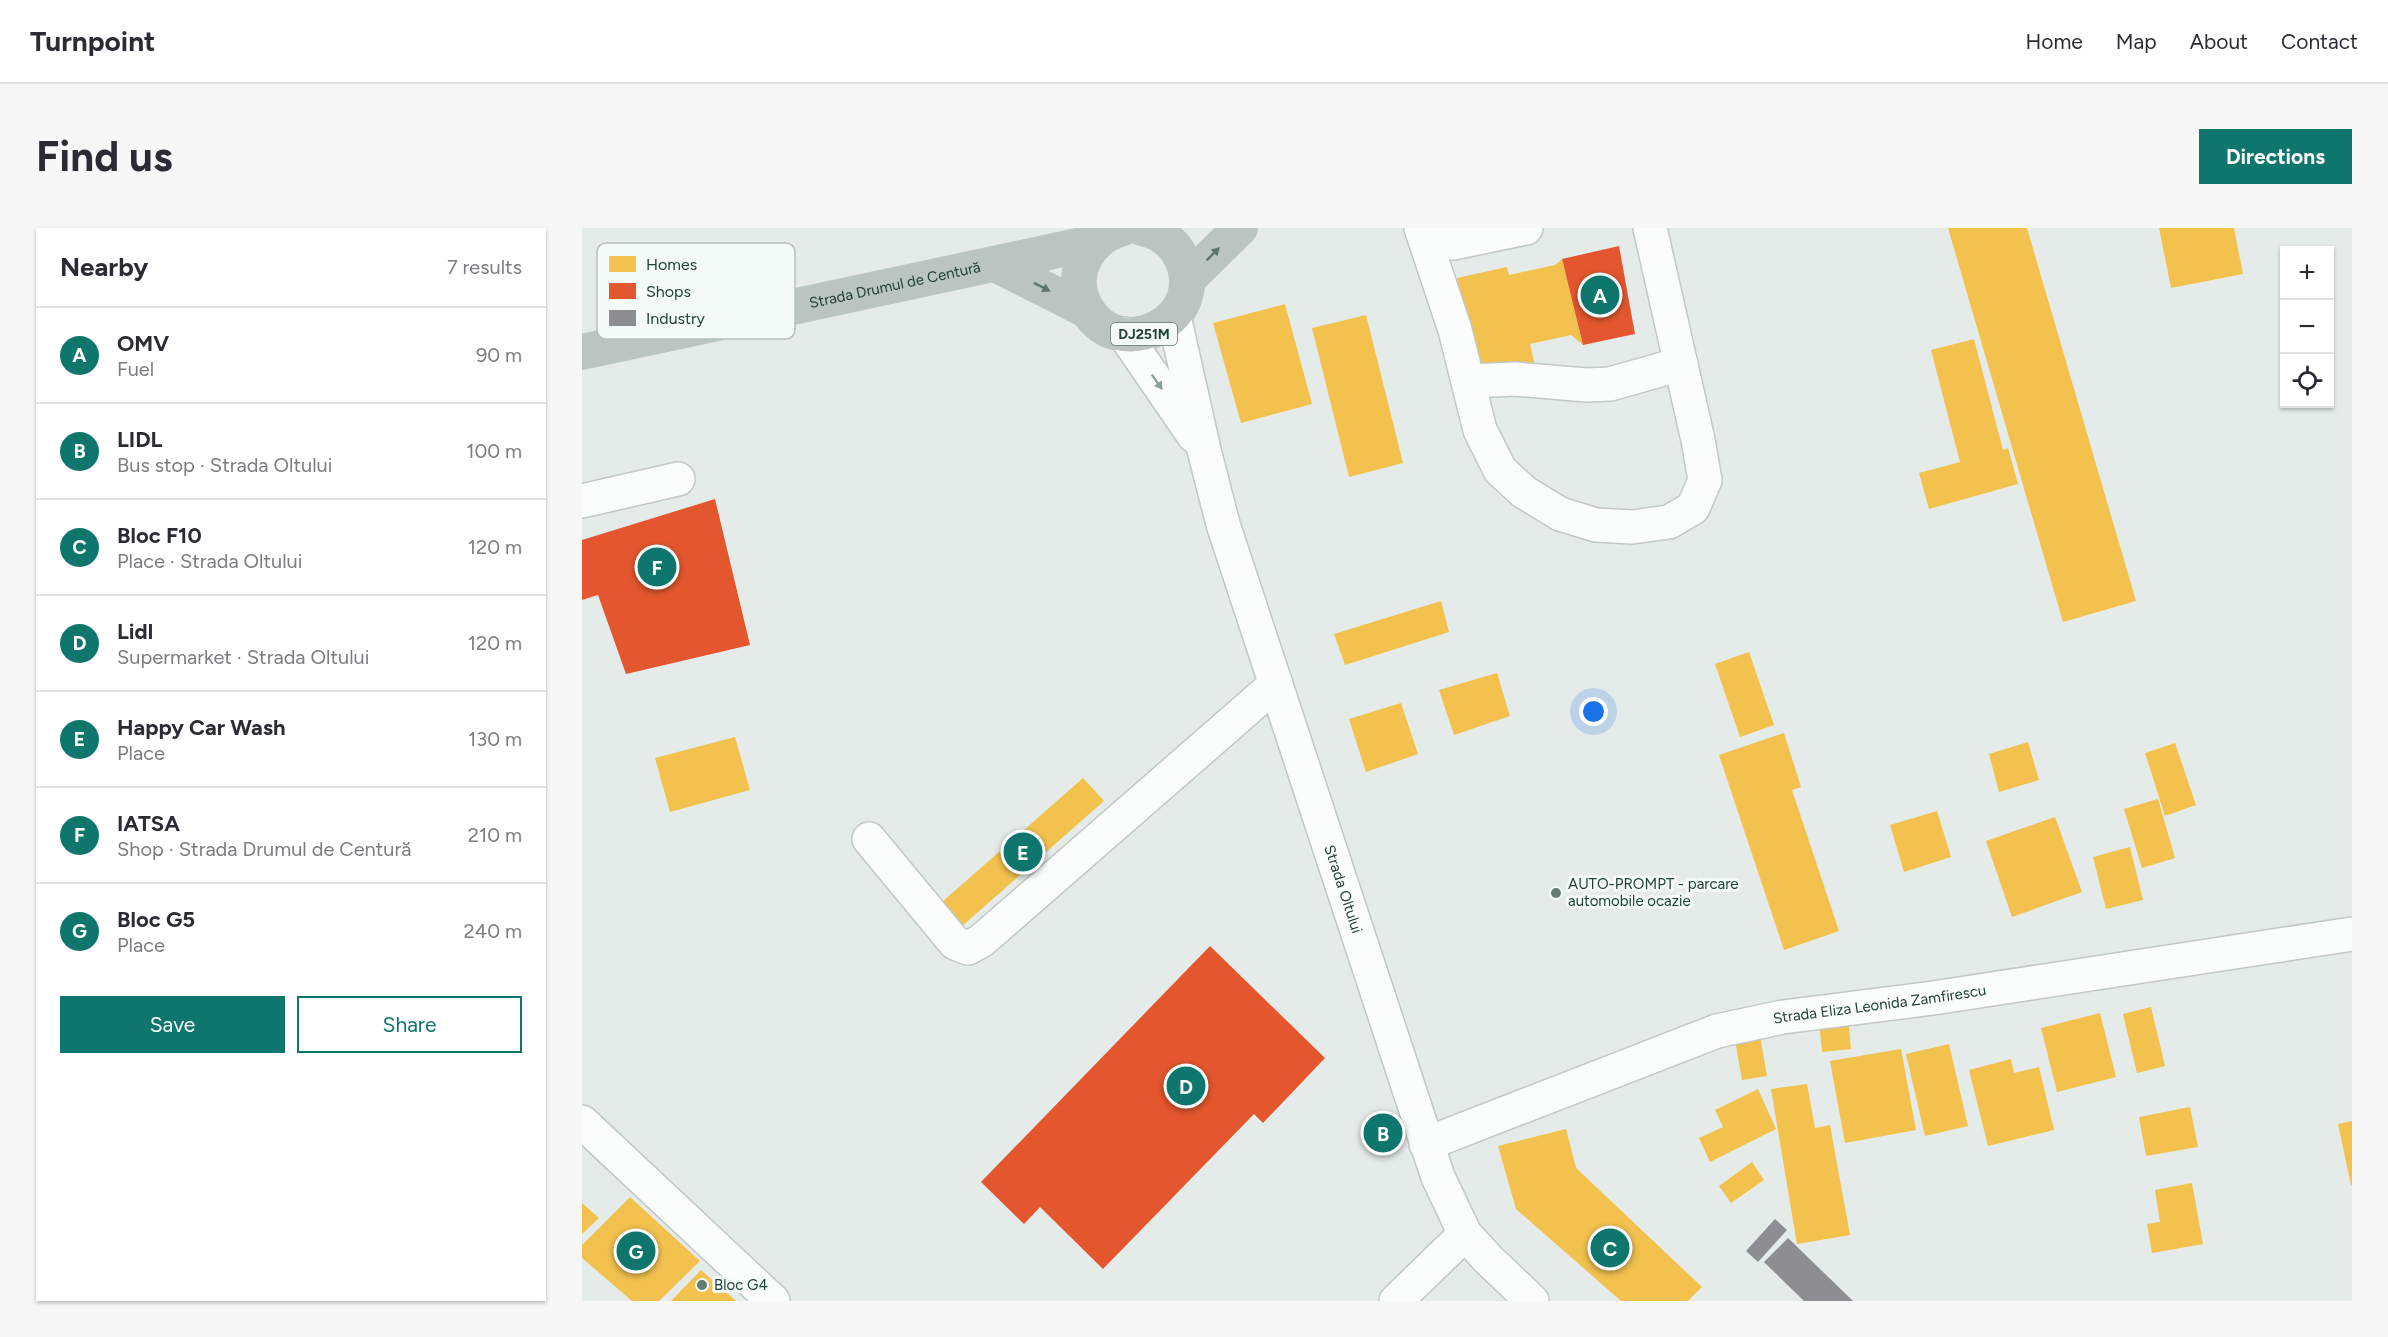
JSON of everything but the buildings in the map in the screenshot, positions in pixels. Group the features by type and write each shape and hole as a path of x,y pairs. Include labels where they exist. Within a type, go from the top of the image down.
{"highway":[{"path":"1145,228 1166,239 1175,247 1186,269 1187,280"},
{"name":"DJ251M","path":"1124,334 1151,332 1168,323 1184,299 1187,280 1240,228"},
{"name":"Strada Drumul de Centură","path":"795,307 995,264 1110,235"},
{"name":"Strada Drumul de Centură","path":"1088,311 1082,300 1080,275 1088,252 1110,235"},
{"name":"Strada Drumul de Centură","path":"995,264 1088,311 1104,326 1124,334"},
{"name":"Strada Drumul de Centură","path":"582,352 643,339"}],"street":[{"path":"1422,231 1437,242 1453,243 1526,228"},
{"path":"1422,231 1455,330 1480,430 1500,470 1524,492 1560,514 1596,525 1632,527 1669,522 1693,508 1705,480 1650,228"},
{"name":"Strada Oltului","path":"1174,316 1223,524 1426,1144 1438,1177 1466,1234 1488,1259 1532,1301"},
{"name":"Strada Oltului","path":"1124,334 1204,450"},
{"path":"1468,381 1515,379 1586,385 1610,384 1681,364"},
{"path":"582,501 678,479"},
{"path":"869,839 955,943 968,948 981,941 1276,684"},
{"name":"Strada Eliza Leonida Zamfirescu","path":"1426,1144 1717,1031 1783,1017 1933,998 2352,934"},
{"path":"582,1122 772,1301"},
{"path":"1396,1301 1466,1234"}],"place":[{"name":"OMV","path":"1600,295"},
{"name":"IATSA","path":"657,567"},
{"name":"Happy Car Wash","path":"1023,852"},
{"name":"AUTO-PROMPT - parcare automobile ocazie","path":"1556,893"},
{"name":"Lidl","path":"1186,1086"},
{"name":"LIDL","path":"1383,1133"},
{"name":"Bloc F10","path":"1610,1248"},
{"name":"Bloc G5","path":"636,1251"},
{"name":"Bloc G4","path":"702,1285"}]}
